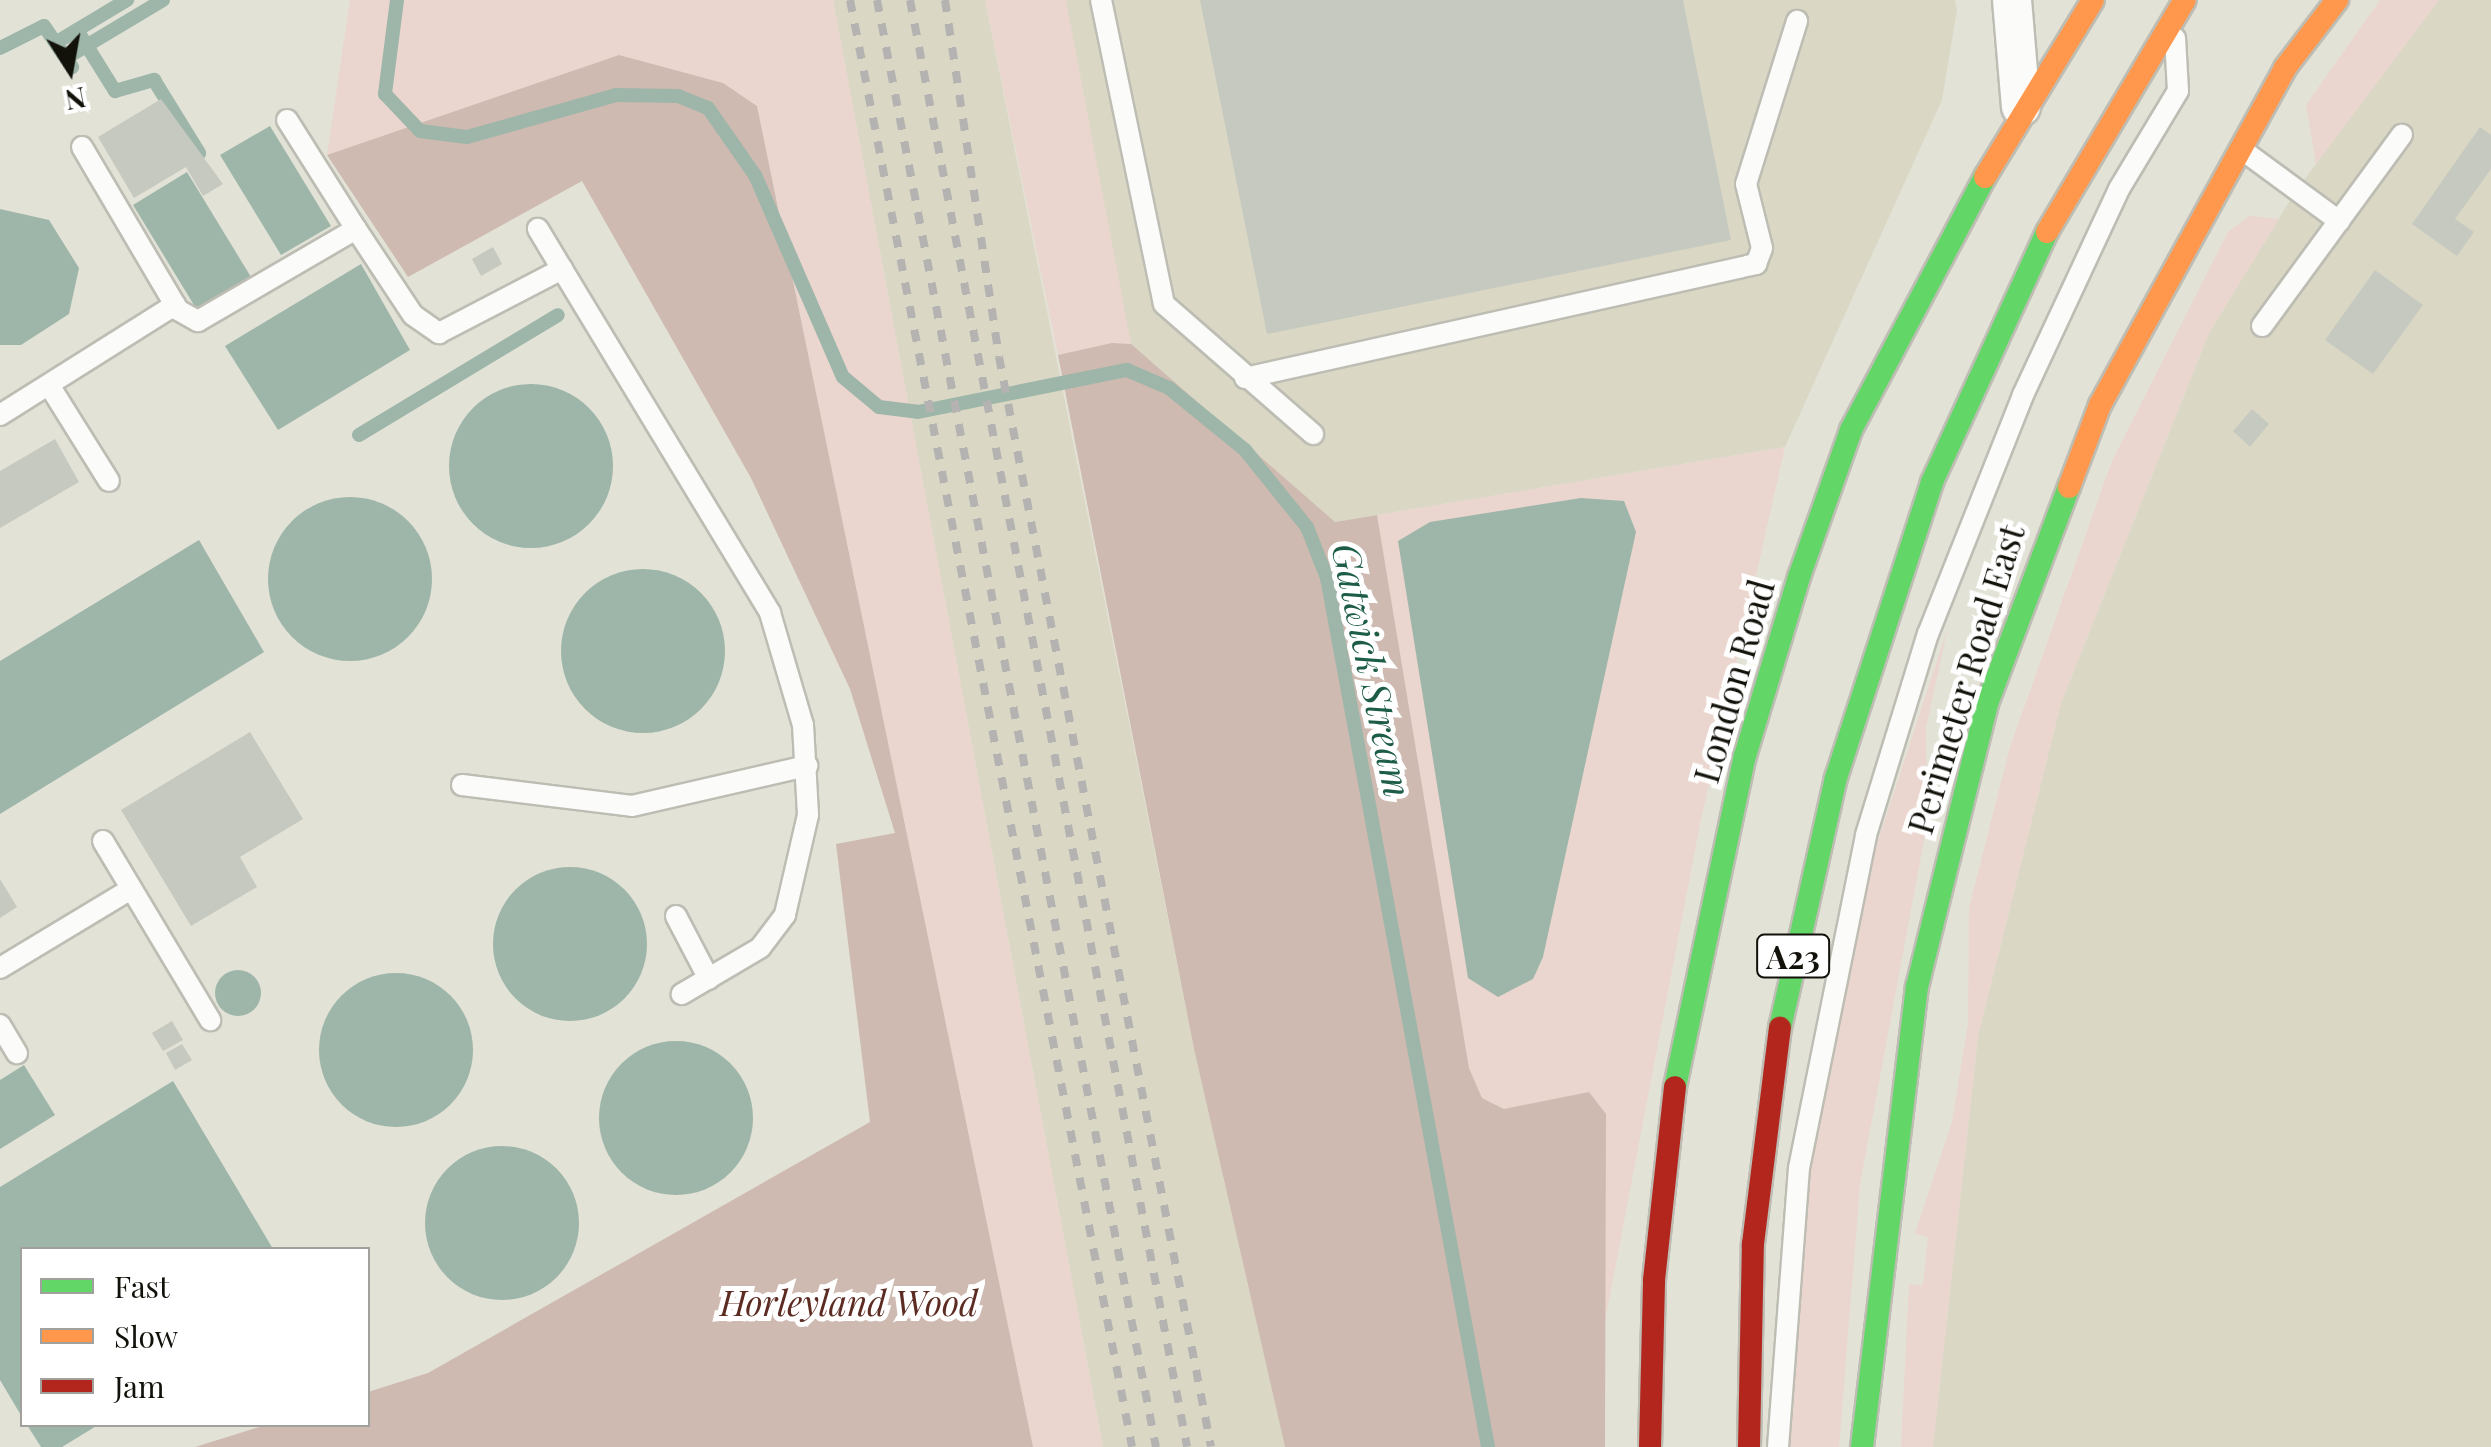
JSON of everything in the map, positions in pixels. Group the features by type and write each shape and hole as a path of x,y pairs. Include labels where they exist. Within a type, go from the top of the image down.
{"main road":[{"name":"London Road","path":"1650,1447 1654,1280 1673,1096 1745,756 1851,430 2020,107 2094,0"},
{"name":"Perimeter Road East","path":"1862,1447 1917,987 1988,701 2066,477 2239,148 2337,0"},
{"name":"A23","path":"1749,1447 1754,1244 1770,1074 1836,778 1909,548 1976,378 2084,158 2173,7"}],"street":[{"path":"2012,0 2020,107"}],"lane":[{"path":"1102,0 1164,304 1313,434"},
{"path":"1778,1447 1799,1168 1866,835 1928,634 2023,395 2118,189 2178,92 2173,7"},
{"path":"1245,378 1756,264 1762,248 1746,184 1797,21"},
{"path":"287,120 413,314 439,333 562,268"},
{"path":"2262,326 2402,135"},
{"path":"82,147 175,305 190,320 207,319 356,229"},
{"path":"2239,148 2338,221"},
{"path":"538,229 770,613 796,688 807,766 806,836 785,915 760,948 682,994"},
{"path":"0,415 175,305"},
{"path":"49,385 109,481"},
{"path":"462,785 632,806 807,766"},
{"path":"103,841 210,1020"},
{"path":"0,968 131,889"},
{"path":"676,916 710,978"},
{"path":"0,1024 18,1054"}],"shaded area":[{"path":"350,0 833,0 1103,1447 1033,1447 757,106 723,83 619,55 327,155"},
{"path":"833,0 985,0 1194,1049 1285,1447 1103,1447"},
{"path":"985,0 1066,0 1131,344 1058,355"},
{"path":"1047,0 1955,0 1957,10 1942,100 1785,447 1335,522 1112,343"},
{"path":"2380,0 2439,0 2316,164 2306,105"},
{"path":"2439,0 2491,0 2491,1447 1933,1447 1978,1036 2061,703 2209,333 2295,192"},
{"path":"270,126 331,226 281,255 220,155"},
{"path":"187,172 251,277 197,310 133,205"},
{"path":"0,209 49,220 79,268 69,314 21,345 0,345"},
{"path":"2249,216 2279,219 2209,333 2061,703 1978,1036 1933,1447 1901,1447 1909,1284 1923,1285 1928,1237 1915,1234 1952,1122 1968,1024 1969,908 2010,747 2112,461 2228,232"},
{"path":"361,264 410,350 278,430 225,346"},
{"path":"531,384 562,390 589,408 607,435 613,466 607,497 589,524 562,542 531,548 500,542 473,524 455,497 449,466 455,435 473,408 500,390"},
{"path":"1785,447 1700,824 1605,1321 1606,1114 1589,1092 1505,1109 1482,1098 1469,1068 1377,515"},
{"path":"350,497 382,503 408,521 426,547 432,579 426,611 408,637 382,655 350,661 318,655 292,637 274,611 268,579 274,547 292,521 318,503"},
{"path":"1581,498 1624,501 1636,532 1543,957 1533,979 1498,997 1468,978 1398,541 1430,522"},
{"path":"199,540 264,652 0,814 0,661"},
{"path":"643,569 674,575 701,593 719,620 725,651 719,682 701,709 674,727 643,733 612,727 585,709 567,682 561,651 567,620 585,593 612,575"},
{"path":"1948,627 1926,727 1927,824 1860,1184 1839,1447 1787,1447 1809,1159 1859,900"},
{"path":"570,867 599,873 624,890 641,915 647,944 641,973 624,998 599,1015 570,1021 541,1015 516,998 499,973 493,944 499,915 516,890 541,873"},
{"path":"238,970 254,977 261,993 254,1009 238,1016 222,1009 215,993 222,977"},
{"path":"396,973 425,979 450,996 467,1021 473,1050 467,1079 450,1104 425,1121 396,1127 367,1121 342,1104 325,1079 319,1050 325,1021 342,996 367,979"},
{"path":"676,1041 705,1047 730,1064 747,1089 753,1118 747,1147 730,1172 705,1189 676,1195 647,1189 622,1172 605,1147 599,1118 605,1089 622,1064 647,1047"},
{"path":"24,1065 55,1115 0,1149 0,1080"},
{"path":"173,1081 272,1247 20,1247 20,1414 0,1380 0,1187"},
{"path":"502,1146 531,1152 556,1169 573,1194 579,1223 573,1252 556,1277 531,1294 502,1300 473,1294 448,1277 431,1252 425,1223 431,1194 448,1169 473,1152"},
{"path":"28,1427 95,1427 62,1447 41,1447"}],"green space":[{"name":"Horleyland Wood","path":"619,55 723,83 757,106 1033,1447 195,1447 260,1427 370,1427 370,1391 428,1373 870,1122 836,844 895,833 850,689 751,478 582,181 408,277 327,155"},
{"path":"1112,343 1131,344 1335,522 1377,515 1469,1068 1482,1098 1504,1109 1589,1092 1606,1114 1605,1447 1285,1447 1194,1049 1058,355"}],"building":[{"path":"1200,0 1683,0 1731,240 1267,334"},
{"path":"161,99 223,184 203,196 186,167 134,198 98,137"},
{"path":"2480,127 2491,135 2491,169 2455,219 2474,232 2457,256 2412,224"},
{"path":"493,247 502,264 481,276 472,259"},
{"path":"2375,270 2423,305 2373,374 2325,340"},
{"path":"2252,409 2269,424 2250,447 2233,431"},
{"path":"55,439 79,482 0,528 0,471"},
{"path":"250,732 303,819 240,857 257,887 191,926 121,810"},
{"path":"0,879 17,907 0,918"},
{"path":"172,1021 183,1040 163,1051 152,1033"},
{"path":"182,1044 192,1060 175,1070 166,1053"}],"waterway":[{"path":"57,42 127,0"},
{"path":"66,58 163,0"},
{"name":"Gatwick Stream","path":"397,0 385,94 420,131 467,137 616,95 678,96 708,108 755,175 843,377 879,407 918,412 1127,370 1169,388 1245,450 1307,527 1327,578 1488,1447"},
{"path":"0,48 44,26 72,67"},
{"path":"77,30 115,91 154,80 199,153"},
{"path":"359,435 558,315"}],"railway":[{"path":"850,0 1132,1447"},
{"path":"877,0 1156,1447"},
{"path":"910,0 1187,1447"},
{"path":"945,0 999,357 1211,1447"}],"traffic: fast":[{"path":"1675,1087 1745,756 1799,577 1851,430 1985,177"},
{"path":"1780,1028 1836,778 1932,482 2047,232"},
{"path":"1862,1447 1917,987 1988,701 2069,487"}],"traffic: slow":[{"path":"1985,177 2093,0"},
{"path":"2047,232 2185,0"},
{"path":"2069,487 2100,405 2285,68 2337,0"}],"traffic: jam":[{"path":"1749,1447 1753,1244 1780,1028"},
{"path":"1650,1447 1654,1280 1675,1087"}]}
